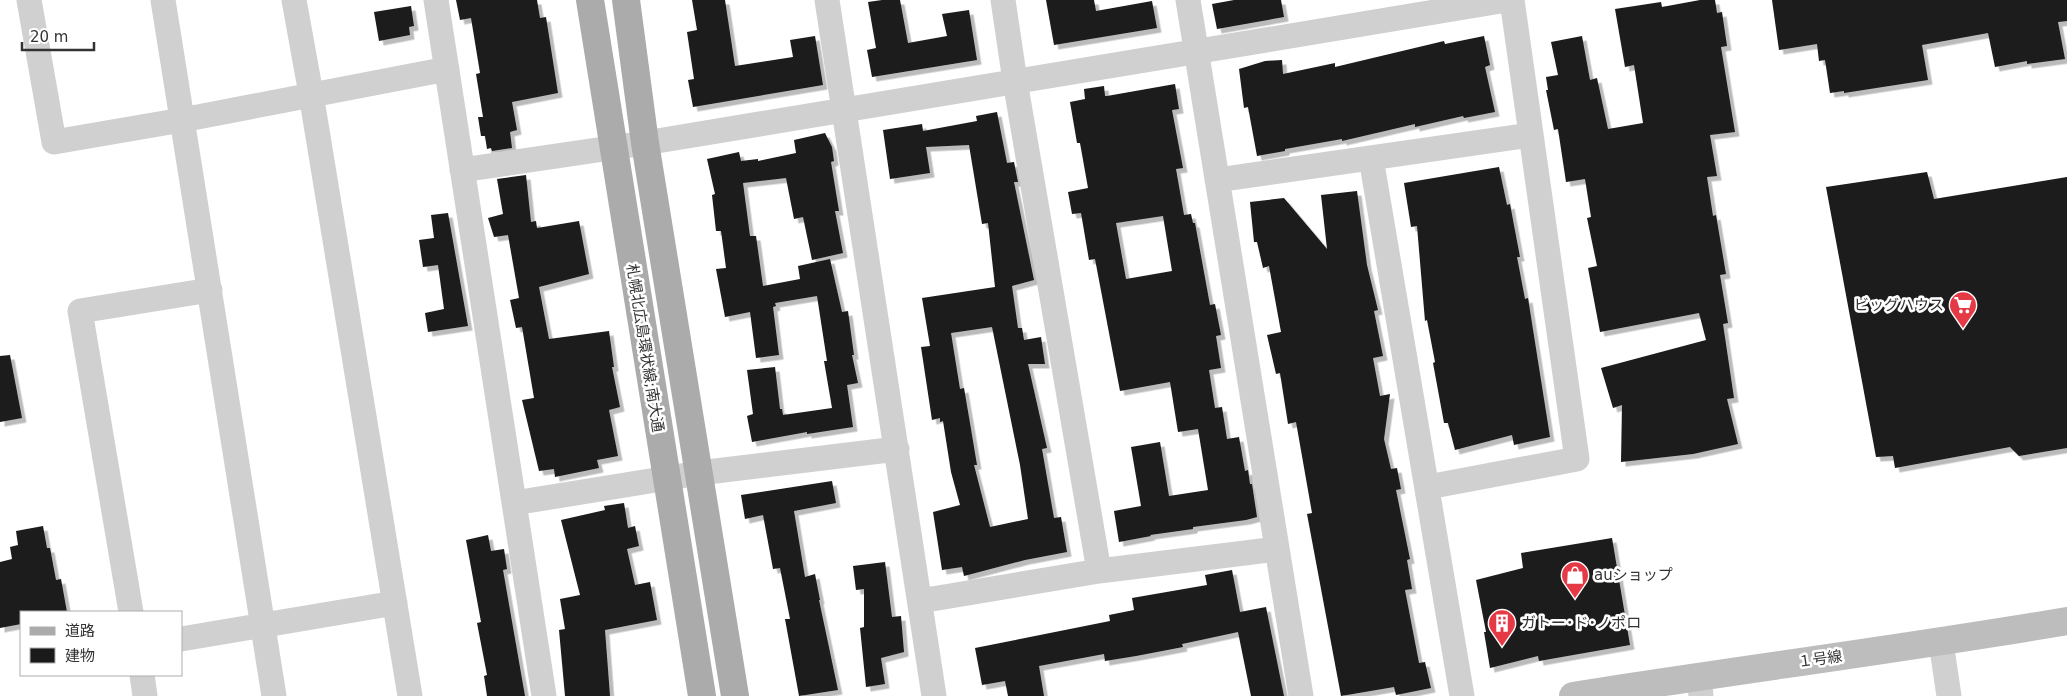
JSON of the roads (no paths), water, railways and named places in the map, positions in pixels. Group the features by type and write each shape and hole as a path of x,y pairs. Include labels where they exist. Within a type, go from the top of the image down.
{"main road":[{"name":"札幌北広島環状線;南大通","path":"590,0 665,478 702,696"},
{"path":"626,0 645,143 735,696"}],"street":[{"path":"29,0 54,142 182,120 447,69"},
{"path":"163,0 274,696"},
{"path":"294,0 410,696"},
{"path":"436,0 544,696"},
{"path":"827,0 934,696"},
{"path":"1003,0 1015,81 1099,571"},
{"path":"1188,0 1301,696"},
{"path":"462,170 613,146 645,143 1507,0"},
{"path":"1428,487 1577,459 1512,0"},
{"path":"1218,180 1531,135"},
{"path":"1371,158 1462,696"},
{"path":"131,611 80,311 210,290"},
{"path":"514,503 699,473 897,449"},
{"path":"920,601 1099,571 1277,549"},
{"path":"182,639 395,603"},
{"name":"１号線","path":"1572,696 1700,686 2067,620"},
{"path":"1941,642 1950,696"},
{"path":"142,676 145,696"}],"place":[{"name":"ビッグハウス","path":"1963,329"},
{"name":"auショップ","path":"1575,599"},
{"name":"ガトー･ド･ノポロ","path":"1502,647"}]}
